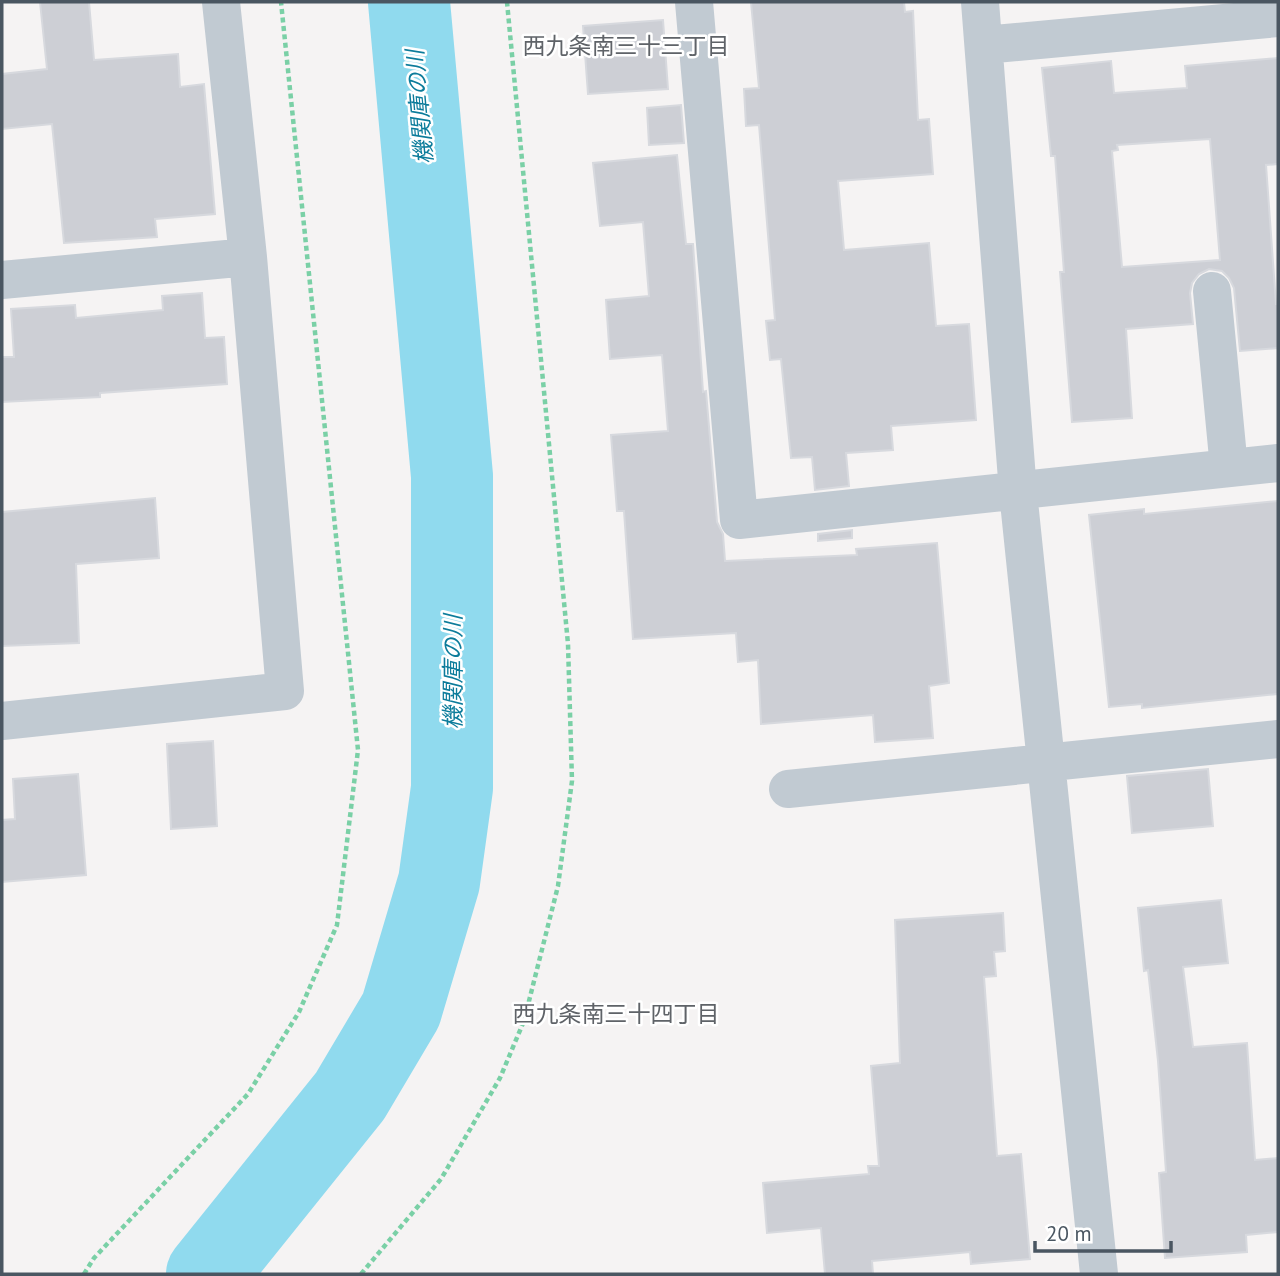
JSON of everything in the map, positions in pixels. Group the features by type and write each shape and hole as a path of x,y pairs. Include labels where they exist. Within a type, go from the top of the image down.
{"street":[{"path":"2,721 285,691 248,257 221,2"},
{"path":"694,2 739,520 1278,463"},
{"path":"980,2 1018,492 1100,1274"},
{"path":"984,45 1278,18"},
{"path":"2,280 248,257"},
{"path":"1212,291 1229,468"},
{"path":"788,789 1278,739"}],"path":[{"path":"361,1274 441,1179 500,1078 510,1055 529,1009 558,886 572,781 568,644 507,2"}],"building":[{"path":"40,2 89,2 94,60 178,54 180,87 204,84 215,214 155,219 157,237 64,243 52,124 2,129 2,74 47,69"},
{"path":"751,2 904,2 905,12 913,11 918,120 929,119 933,174 838,181 844,250 929,243 936,326 969,324 976,420 891,426 893,450 846,453 849,486 815,490 812,457 791,458 781,359 770,360 766,321 775,320 759,125 746,126 744,89 759,88"},
{"path":"663,20 668,89 588,94 583,26"},
{"path":"1278,58 1278,164 1266,165 1278,304 1278,348 1240,351 1234,288 1222,271 1209,269 1199,274 1192,283 1190,293 1193,324 1126,329 1132,418 1072,422 1060,272 1064,272 1055,156 1051,156 1042,68 1111,61 1114,93 1187,88 1185,66","holes":["1210,139 1220,260 1122,267 1112,151 1118,150 1117,145"]},
{"path":"681,105 684,143 649,145 647,108"},
{"path":"677,155 686,244 693,244 703,392 706,391 717,522 723,534 725,561 857,555 856,549 937,543 949,683 929,686 933,738 875,742 873,715 761,724 758,660 738,662 736,633 633,639 624,511 617,511 611,435 668,431 662,355 610,359 606,300 649,296 643,222 600,226 593,163"},
{"path":"202,293 205,338 224,337 227,384 100,393 100,397 2,402 2,357 14,357 11,309 75,305 76,318 163,310 162,296"},
{"path":"155,498 159,558 76,564 79,643 2,646 2,512"},
{"path":"1278,501 1278,694 1142,708 1142,704 1109,707 1089,515 1144,509 1144,514"},
{"path":"852,530 852,538 818,541 818,534"},
{"path":"213,741 217,826 171,829 167,744"},
{"path":"1208,769 1213,826 1132,833 1127,776"},
{"path":"78,774 86,875 2,882 2,820 15,819 13,779"},
{"path":"1221,900 1228,963 1183,967 1193,1047 1247,1043 1255,1160 1278,1158 1278,1232 1246,1235 1247,1252 1165,1258 1159,1173 1166,1172 1158,1061 1148,970 1144,971 1138,908"},
{"path":"1003,913 1005,951 994,952 996,976 984,977 997,1156 1021,1154 1030,1259 971,1264 970,1252 872,1261 873,1274 825,1274 821,1228 767,1233 763,1183 869,1174 868,1166 879,1166 871,1066 900,1063 895,920"}],"waterway":[{"name":"機関庫の川","path":"207,1274 350,1096 401,1010 439,882 452,788 452,476 409,2"}],"district":[{"name":"西九条南三十三丁目","path":"626,45"},
{"name":"西九条南三十四丁目","path":"616,1013"}]}
